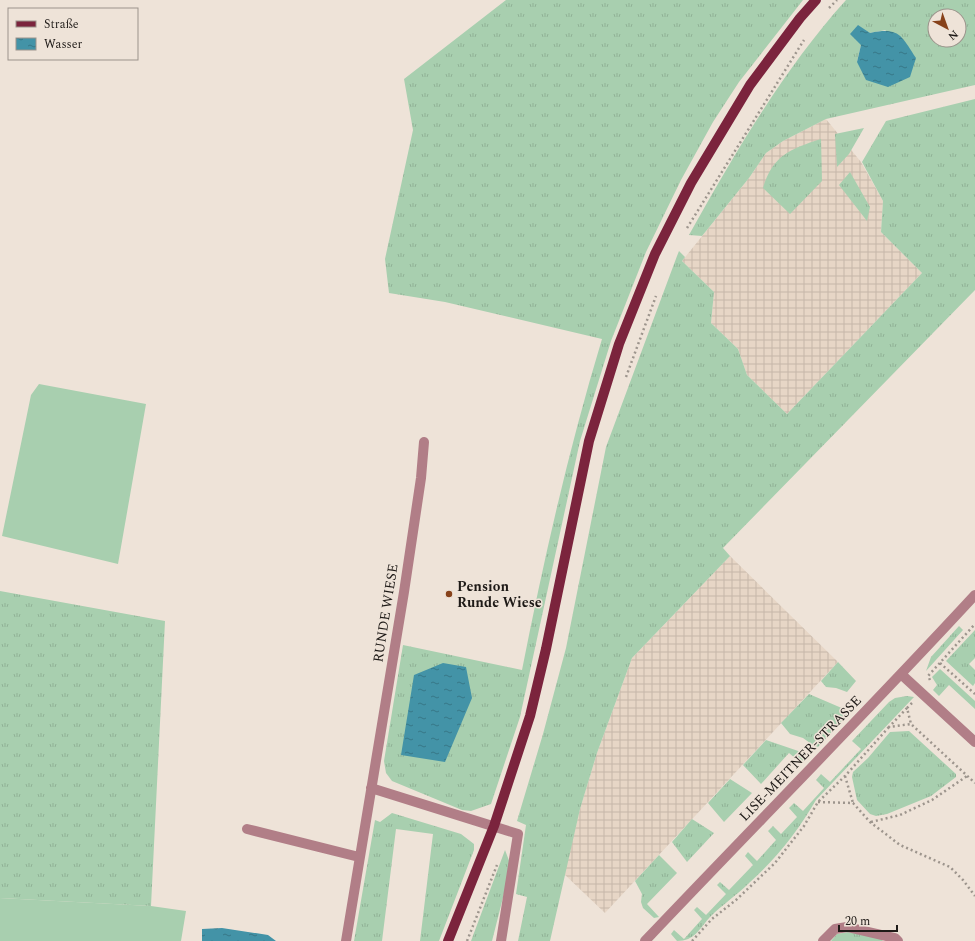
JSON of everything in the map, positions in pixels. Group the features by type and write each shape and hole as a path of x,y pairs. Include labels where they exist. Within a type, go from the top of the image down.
{"main road":[{"path":"448,941 494,826 530,716 546,649 589,441 619,344 655,254 691,183 750,85 800,18 816,0"}],"street":[{"name":"RUNDE WIESE","path":"346,941 404,592 421,478 424,442"},
{"name":"LISE-MEITNER-STRASSE","path":"645,941 776,803 902,675 975,595"},
{"path":"902,675 975,742"},
{"path":"371,788 518,834 501,941"},
{"path":"247,829 359,857"},
{"path":"823,941 835,929 847,927 895,938 898,941"}],"path":[{"path":"827,11 837,0"},
{"path":"686,229 808,33"},
{"path":"625,380 657,293"},
{"path":"692,941 712,919 736,900 775,863 804,826 818,802 845,776 931,683 928,676 975,624"},
{"path":"940,663 975,694"},
{"path":"907,708 911,724 975,783"},
{"path":"889,727 911,724"},
{"path":"845,776 852,803 870,822 900,845 950,867 964,880 975,896"},
{"path":"870,822 900,815 932,800 967,776"},
{"path":"818,802 852,803"},
{"path":"467,941 498,860"}],"shaded area":[{"path":"826,119 861,162 883,201 881,232 922,273 787,414 747,375 738,349 711,323 714,292 682,261 749,178 766,153 783,141"},
{"path":"730,556 838,662 605,913 564,874 580,809 597,753 632,658"}],"green space":[{"path":"506,0 803,0 739,82 713,122 681,180 646,252 611,341 580,441 520,717 491,804 471,811 462,810 392,781 386,773 384,761 403,645 522,670 558,503 602,339 445,302 389,293 385,259 413,130 404,79"},
{"path":"846,0 975,0 975,85 826,119 783,141 766,153 749,178 702,236 689,235 742,143 801,55","holes":["886,30 857,62 861,45 870,33"]},
{"path":"975,99 975,290 723,548 730,556 632,658 597,753 580,809 550,941 518,941 527,897 516,894 526,825 517,821 543,734 566,648 606,447 679,251 685,257 682,261 714,292 711,323 738,349 747,375 787,414 922,273 881,232 883,201 862,162 886,121"},
{"path":"864,128 849,154 837,167 835,134"},
{"path":"821,139 822,181 790,214 763,188 767,177 772,168 784,155 800,146"},
{"path":"850,172 870,207 867,221 839,185"},
{"path":"39,384 146,404 118,564 2,536 31,395"},
{"path":"0,591 165,621 151,906 0,898"},
{"path":"959,626 963,630 926,671 931,657"},
{"path":"975,630 975,658 969,664 975,670 975,683 973,686 946,661"},
{"path":"838,662 856,681 847,692 836,688 826,687 821,681"},
{"path":"940,669 975,701 975,709 949,685 939,696 933,690 937,685 932,677"},
{"path":"809,694 851,712 817,748 803,738 790,734 781,723"},
{"path":"907,696 914,697 816,800 794,834 759,874 719,908 696,934 688,939 677,941 671,934 674,930 684,939 702,919 694,910 697,907 706,915 726,894 717,885 720,882 729,890 753,865 745,856 748,852 757,861 776,840 768,831 773,826 781,834 797,817 789,808 794,803 803,811 824,788 816,780 821,774 830,782 861,749 852,741 889,702 895,698"},
{"path":"909,731 956,774 956,777 931,796 887,814 876,816 870,814 857,800 852,777 853,772 868,758 890,732"},
{"path":"766,740 810,755 802,764 789,753 761,784 743,765"},
{"path":"730,779 752,793 724,822 708,803"},
{"path":"392,813 461,834 474,844 474,850 439,941 420,941 433,834 396,829 382,941 354,941 375,820 380,822"},
{"path":"692,819 714,833 687,862 672,842"},
{"path":"505,850 511,866 492,941 471,941"},
{"path":"659,855 677,873 647,904 659,917 654,918 643,908 641,902 642,894 635,881"},
{"path":"0,898 151,906 186,911 181,941 0,941"},
{"path":"848,932 880,938 883,941 831,941 837,934"}],"water":[{"path":"858,25 870,33 887,31 893,32 902,38 916,58 910,77 888,87 866,80 857,62 861,45 850,34"},
{"path":"443,663 466,667 472,698 445,762 401,755 414,675"},
{"path":"222,928 268,935 276,941 202,941 202,929"}],"place":[{"name":"Pension Runde Wiese","path":"449,594"}]}
